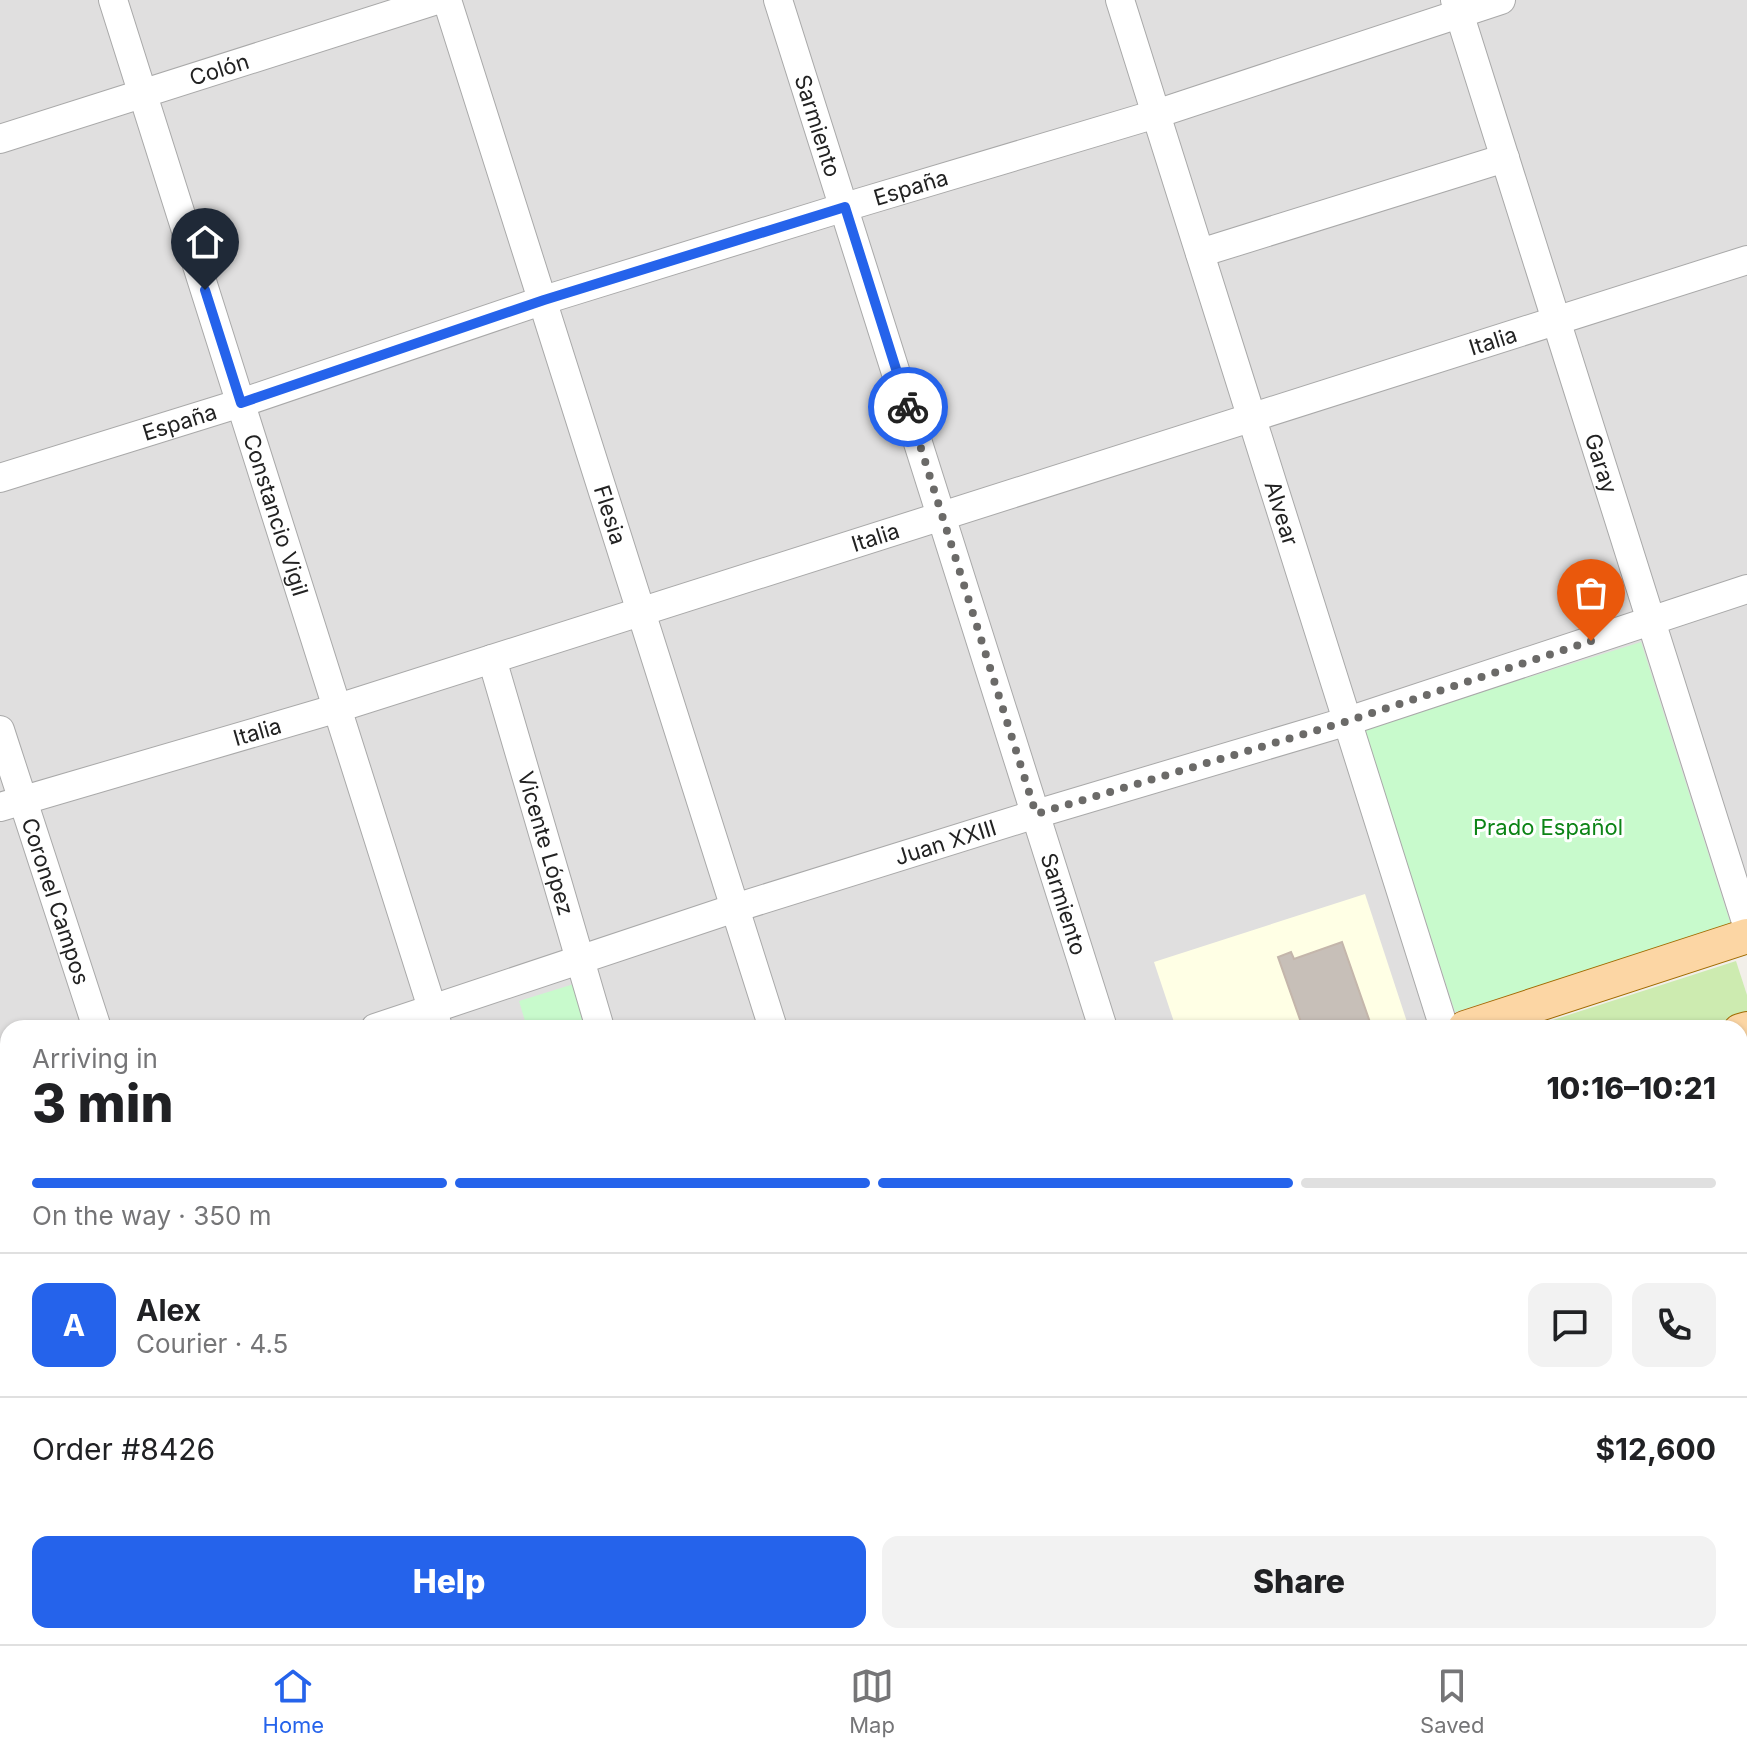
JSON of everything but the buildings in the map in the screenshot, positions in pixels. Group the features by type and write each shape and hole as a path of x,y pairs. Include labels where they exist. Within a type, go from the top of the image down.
{"main road":[{"path":"1490,1020 1747,936"}],"street":[{"name":"Constancio Vigil","path":"113,0 436,1019"},
{"name":"Colón","path":"0,139 437,0"},
{"name":"Flesia","path":"447,0 770,1020"},
{"name":"Sarmiento","path":"778,0 1100,1020"},
{"name":"Alvear","path":"1120,0 1441,1020"},
{"name":"España","path":"0,478 241,403 544,300 1156,114 1458,7 1501,0"},
{"name":"Garay","path":"1458,7 1747,925"},
{"path":"1200,253 1505,158"},
{"name":"Italia","path":"11,804 338,708 1747,260"},
{"name":"Juan XXIII","path":"436,1019 579,960 735,908 1348,721 1747,589"},
{"name":"Vicente López","path":"492,659 598,1020"},
{"name":"Coronel Campos","path":"0,730 11,804 94,1020"}],"shaded area":[{"path":"0,0 1747,0 1747,936 1490,1020 0,1020"},
{"path":"1365,894 1406,1020 1173,1020 1154,962"}],"green space":[{"name":"Prado Español","path":"1641,642 1731,925 1455,1012 1364,729"},
{"path":"1736,961 1747,995 1747,1018 1741,1020 1553,1020"},
{"path":"577,983 589,1020 525,1020 519,1001"}],"way so far":[{"path":"908,407 1036,814 1348,721 1591,641"}],"route":[{"path":"205,290 241,403 544,300 845,207 908,407"}]}
